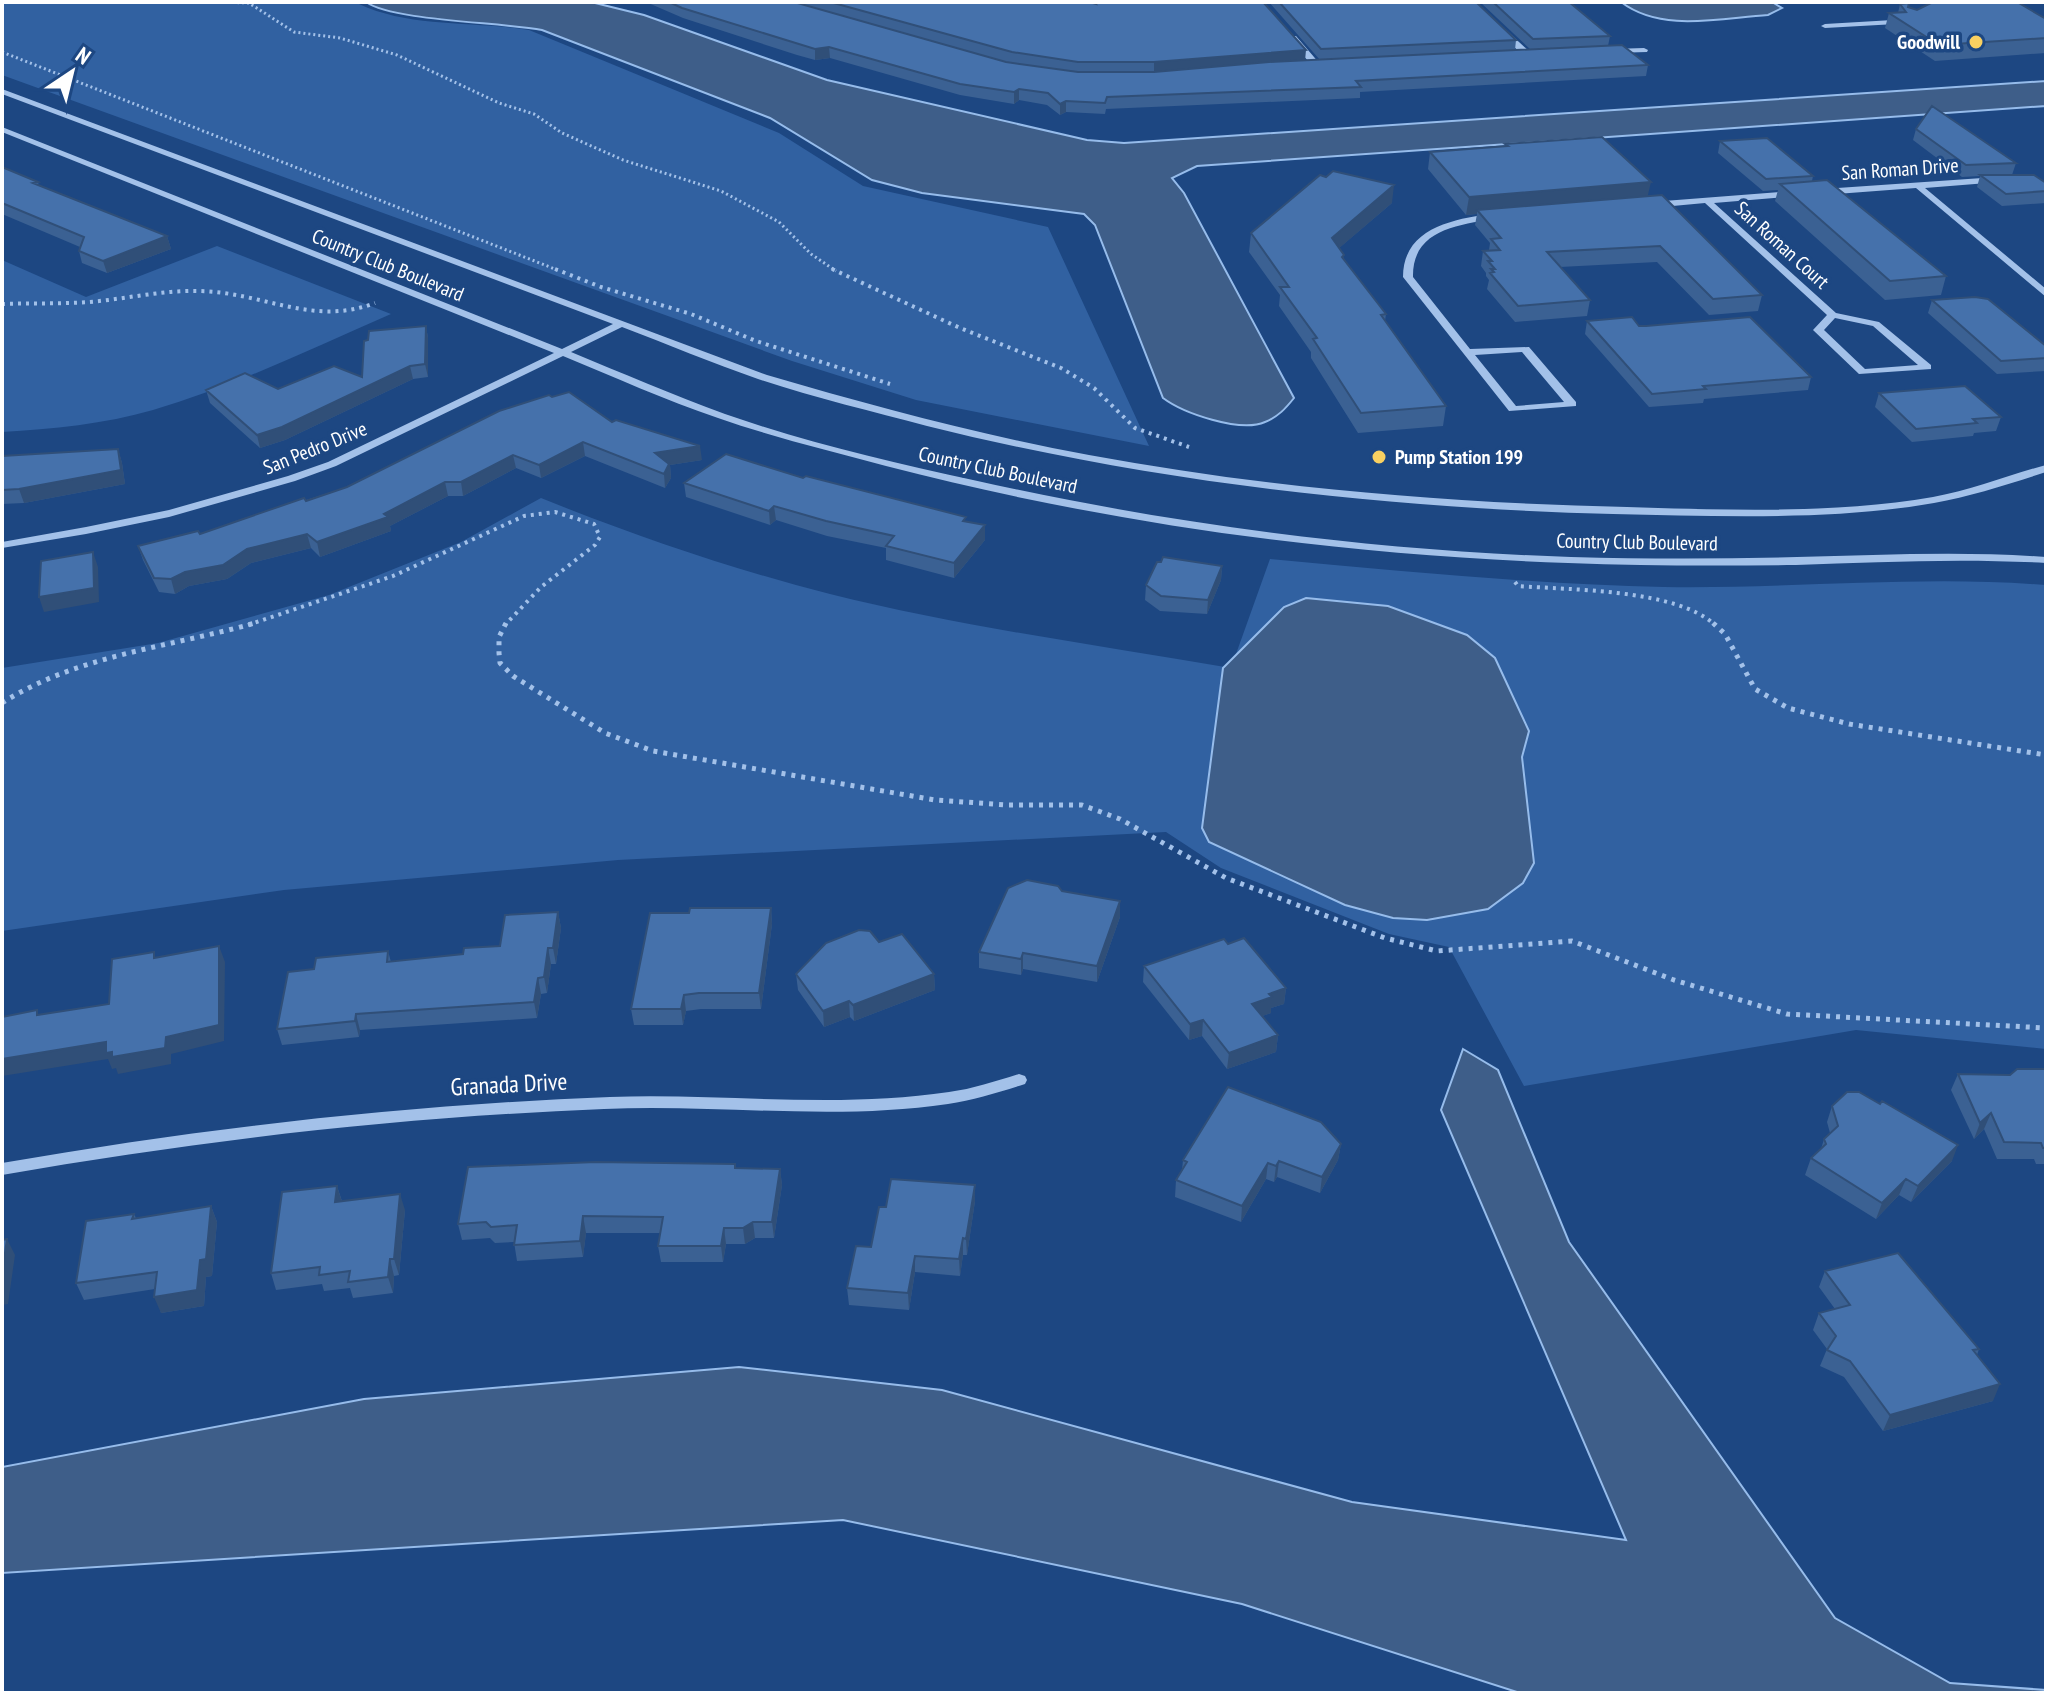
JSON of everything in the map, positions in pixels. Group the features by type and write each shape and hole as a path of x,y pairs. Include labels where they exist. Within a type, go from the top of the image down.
{"street":[{"path":"1825,26 1893,22"},
{"path":"1494,23 1528,55"},
{"path":"1289,34 1317,66"},
{"path":"1601,52 1644,50"},
{"path":"1514,56 1543,54"},
{"path":"1305,67 1333,65"},
{"name":"Country Club Boulevard","path":"2,91 763,377 932,427 1123,463 1334,494 1565,511 1801,510 1915,503 1980,489 2046,469"},
{"name":"Country Club Boulevard","path":"2,129 722,416 813,445 1004,492 1115,513 1245,532 1334,543 1487,555 1680,562 1963,554 2046,560"},
{"name":"San Roman Drive","path":"1644,205 2009,180"},
{"path":"1917,185 2046,294"},
{"name":"San Roman Court","path":"1707,201 1833,315 1876,324 1927,367 1863,372 1818,330 1833,315"},
{"path":"1468,352 1525,349 1572,404 1513,409 1408,277 1405,265 1415,245 1440,229 1469,220 1501,216"},
{"name":"San Pedro Drive","path":"2,545 125,525 296,478 332,464 621,324"},
{"name":"Granada Drive","path":"2,1169 280,1126 457,1109 630,1102 911,1102 974,1093 1019,1080"}],"path":[{"path":"222,2 249,3 294,32 340,38 397,55 499,103 534,114 562,133 609,154 721,191 779,222 830,268 960,328 1061,368 1094,388 1135,428 1200,450"},
{"path":"2,52 601,287 691,314 770,347 891,385"},
{"path":"459,263 497,245"},
{"path":"2,304 87,302 179,289 239,295 321,314 342,315 355,313 402,290"},
{"path":"2,703 63,670 184,642 308,607 460,547 505,521 542,511 557,512 594,524 600,537 595,545 528,597 504,626 498,639 500,663 513,676 629,744 905,796 996,805 1082,805 1120,819 1226,878 1385,938 1437,951 1572,941 1674,980 1787,1014 2046,1028"},
{"path":"1487,555 1518,586 1676,603 1709,618 1726,635 1750,686 1770,701 1801,713 1862,726 2046,755"}],"shaded area":[{"path":"2,2 360,2 379,12 399,17 529,30 779,133 863,186 1048,227 1149,446 916,400 792,361 2,75"},
{"path":"366,2 591,2 644,15 827,80 1087,140 1124,143 2046,81 2046,106 1197,166 1172,178 1184,193 1294,398 1270,420 1241,425 1197,415 1163,398 1095,225 1084,214 922,193 872,180 770,118 542,30 422,17"},
{"path":"1621,2 1772,2 1782,8 1768,15 1673,21 1637,12"},
{"path":"217,246 391,314 244,378 153,410 78,425 2,432 2,260 86,297"},
{"path":"541,498 684,551 830,594 980,626 1231,668 1270,559 1565,583 1664,587 1951,581 2046,585 2046,1049 1856,1030 1524,1086 1449,947 1389,934 1221,868 1166,832 618,860 284,890 2,931 2,668 158,643 329,595 461,542"},
{"path":"1306,598 1388,606 1467,635 1495,658 1529,731 1522,757 1534,863 1523,883 1488,909 1427,920 1393,918 1345,905 1209,842 1202,828 1223,668 1284,607"},
{"path":"1463,1049 1498,1070 1569,1242 1835,1618 1950,1683 2046,1690 2046,1693 1520,1693 1242,1604 843,1520 2,1573 2,1467 364,1399 739,1367 942,1390 1352,1502 1626,1540 1441,1110"}],"building":[{"path":"669,2 794,2 1006,62 1078,72 1154,72 1269,62 1622,45 1648,65 1356,81 1361,87 1107,97 1105,103 1066,101 1060,104 1048,93 1019,89 1014,92 960,84 829,47 815,49"},
{"path":"830,2 1263,2 1306,50 1154,62 1078,62 1012,52"},
{"path":"1279,2 1476,2 1516,40 1321,49"},
{"path":"1493,2 1569,2 1610,36 1533,39"},
{"path":"1933,2 2017,2 2046,19 2046,38 1939,45 1889,13 1906,12 1900,4 1909,3 1908,7 1917,10"},
{"path":"1932,106 2016,163 1966,165 1916,129"},
{"path":"1602,137 1651,182 1469,197 1430,152 1508,146 1505,144"},
{"path":"1767,138 1813,176 1766,179 1720,141"},
{"path":"2,167 38,182 33,183 167,236 103,261 79,251 84,237 2,203"},
{"path":"1333,171 1394,185 1332,238 1344,255 1342,257 1386,314 1381,315 1446,406 1361,413 1313,339 1317,338 1280,287 1289,287 1251,233 1320,175 1326,177"},
{"path":"1980,175 2034,175 2046,183 2046,191 2006,194"},
{"path":"1827,180 1946,276 1890,281 1780,184"},
{"path":"1662,195 1762,295 1713,299 1660,246 1547,252 1590,300 1518,306 1490,273 1494,272 1491,269 1495,269 1483,251 1500,250 1491,239 1501,238 1477,210"},
{"path":"1988,299 2046,346 2046,358 2001,361 1932,300"},
{"path":"1632,317 1639,326 1646,326 1750,317 1811,377 1703,386 1706,389 1652,394 1587,321"},
{"path":"426,326 425,364 410,366 282,427 257,435 206,390 245,373 278,389 334,366 362,377 364,341 368,340 369,331"},
{"path":"1965,386 2001,417 1973,419 1977,423 1916,429 1879,393"},
{"path":"569,392 612,422 616,420 700,446 655,453 669,464 664,474 583,442 539,465 513,455 461,482 445,482 384,514 388,517 317,542 307,534 247,549 223,565 185,572 171,579 154,578 138,546 198,531 200,534 304,498 306,501 347,487 499,411"},
{"path":"118,449 121,470 2,490 2,456"},
{"path":"726,454 803,478 806,476 966,517 963,521 985,525 954,563 886,546 894,536 774,506 769,511 684,483"},
{"path":"93,552 94,588 39,597 41,561"},
{"path":"1163,557 1222,566 1208,600 1161,596 1146,585 1157,562 1161,562"},
{"path":"1027,880 1058,886 1062,891 1120,901 1097,966 1023,953 1021,959 979,952 1008,888"},
{"path":"690,908 771,908 759,993 699,993 684,995 681,1009 631,1009 650,913 689,913"},
{"path":"558,912 553,948 548,948 544,977 538,978 534,1002 356,1014 355,1021 277,1029 288,972 314,969 316,958 388,951 387,962 463,954 464,948 500,946 505,915"},
{"path":"859,930 870,931 879,942 902,934 934,974 853,1005 849,1001 823,1011 796,974 826,943"},
{"path":"1244,938 1286,988 1252,1004 1278,1035 1229,1053 1203,1020 1190,1024 1144,966 1224,939 1228,944"},
{"path":"219,946 219,1025 166,1037 165,1048 112,1057 112,1052 106,1053 106,1042 2,1059 2,1017 37,1010 37,1015 109,1004 112,959 154,952 154,958"},
{"path":"2017,1069 2046,1069 2046,1148 2041,1143 2004,1142 1991,1113 1980,1123 1958,1074 2010,1075"},
{"path":"1228,1087 1321,1122 1341,1144 1322,1177 1279,1161 1276,1166 1268,1163 1242,1206 1176,1180 1187,1162 1183,1160"},
{"path":"1847,1092 1859,1092 1880,1104 1882,1101 1958,1145 1918,1186 1906,1179 1882,1203 1811,1158 1826,1144 1824,1139 1838,1126 1832,1106"},
{"path":"596,1162 735,1164 735,1168 780,1169 772,1222 724,1228 721,1246 658,1246 663,1217 583,1216 580,1241 514,1245 517,1225 491,1227 486,1222 458,1224 468,1167"},
{"path":"891,1179 975,1185 966,1239 963,1238 959,1259 915,1256 908,1293 847,1288 856,1246 871,1247 879,1207 886,1207"},
{"path":"337,1186 335,1202 400,1194 394,1259 390,1259 388,1277 348,1282 350,1271 319,1275 320,1267 271,1273 282,1192"},
{"path":"211,1206 206,1259 200,1260 197,1290 154,1297 157,1272 76,1283 86,1221 134,1214 132,1219"},
{"path":"7,1239 2,1274 2,1240"},
{"path":"1898,1253 1979,1349 1973,1350 2000,1384 1890,1415 1850,1361 1827,1350 1836,1336 1819,1313 1850,1305 1825,1271"}],"place":[{"name":"Goodwill","path":"1976,42"},
{"name":"Pump Station 199","path":"1379,457"}]}
